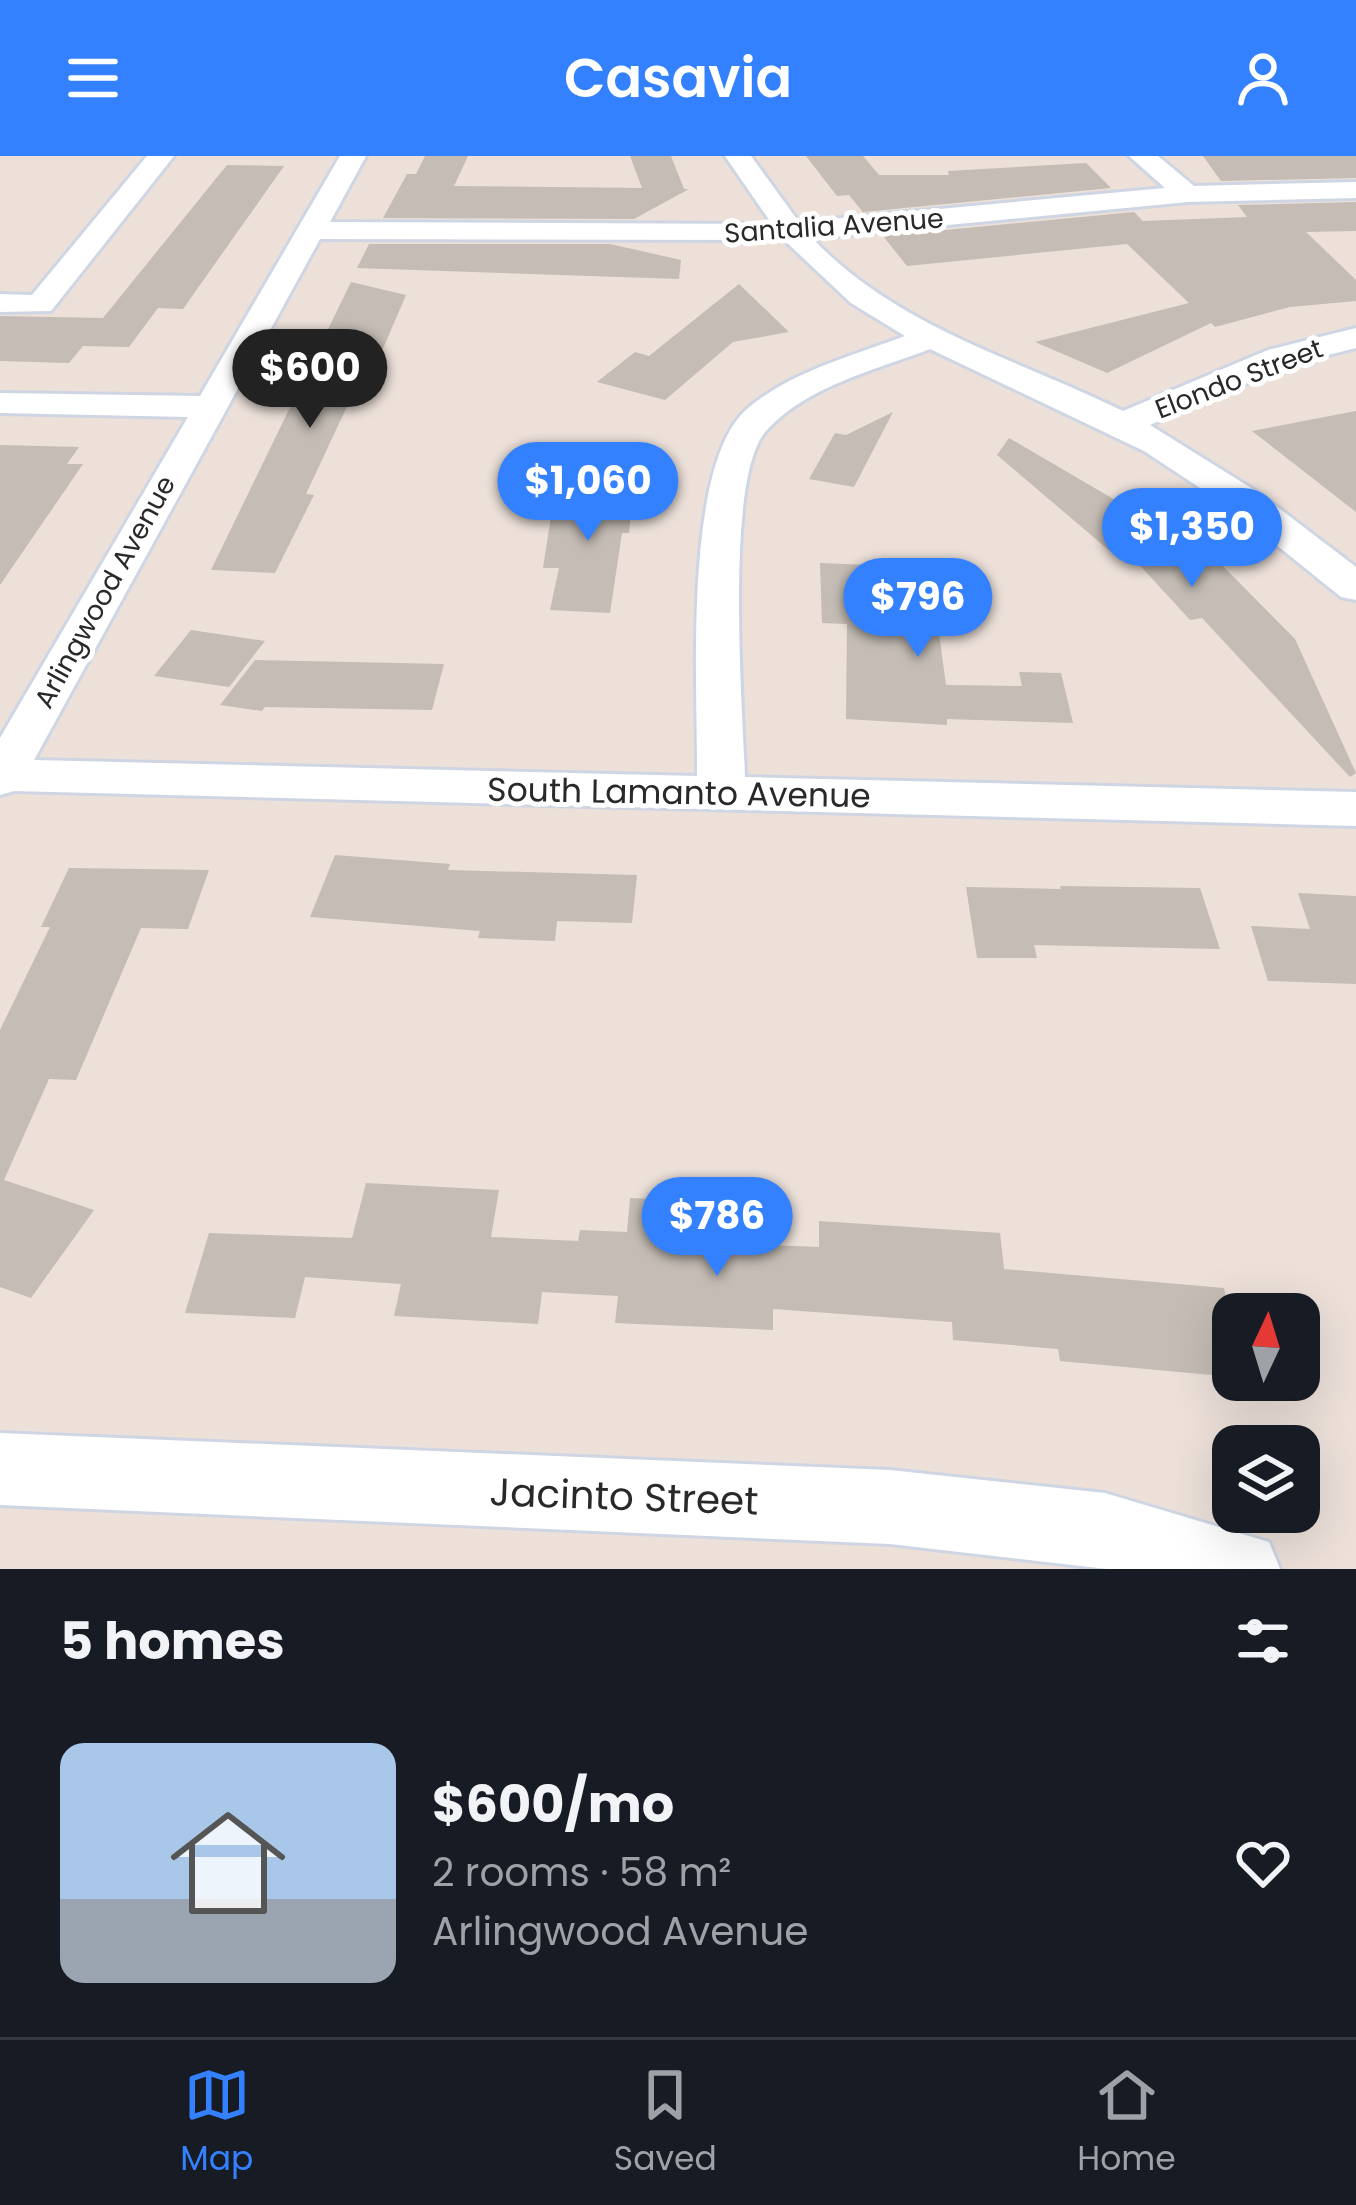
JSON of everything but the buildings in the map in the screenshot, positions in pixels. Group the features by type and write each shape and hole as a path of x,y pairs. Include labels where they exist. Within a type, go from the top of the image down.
{"street":[{"path":"0,303 40,304 161,156"},
{"name":"Arlingwood Avenue","path":"1,777 353,156"},
{"path":"738,156 823,266 855,292 931,338 1123,424 1237,492 1356,588"},
{"path":"1142,156 1188,194"},
{"name":"Santalia Avenue","path":"311,230 684,236 794,231 1188,194 1356,190"},
{"path":"721,793 724,518 729,470 744,433 775,406 818,383 931,338"},
{"name":"Elondo Street","path":"1123,424 1280,357 1356,338"},
{"path":"0,403 210,407"},
{"name":"South Lamanto Avenue","path":"1,777 1356,809"},
{"name":"Jacinto Street","path":"0,1468 890,1507 1106,1531 1242,1569"}]}
